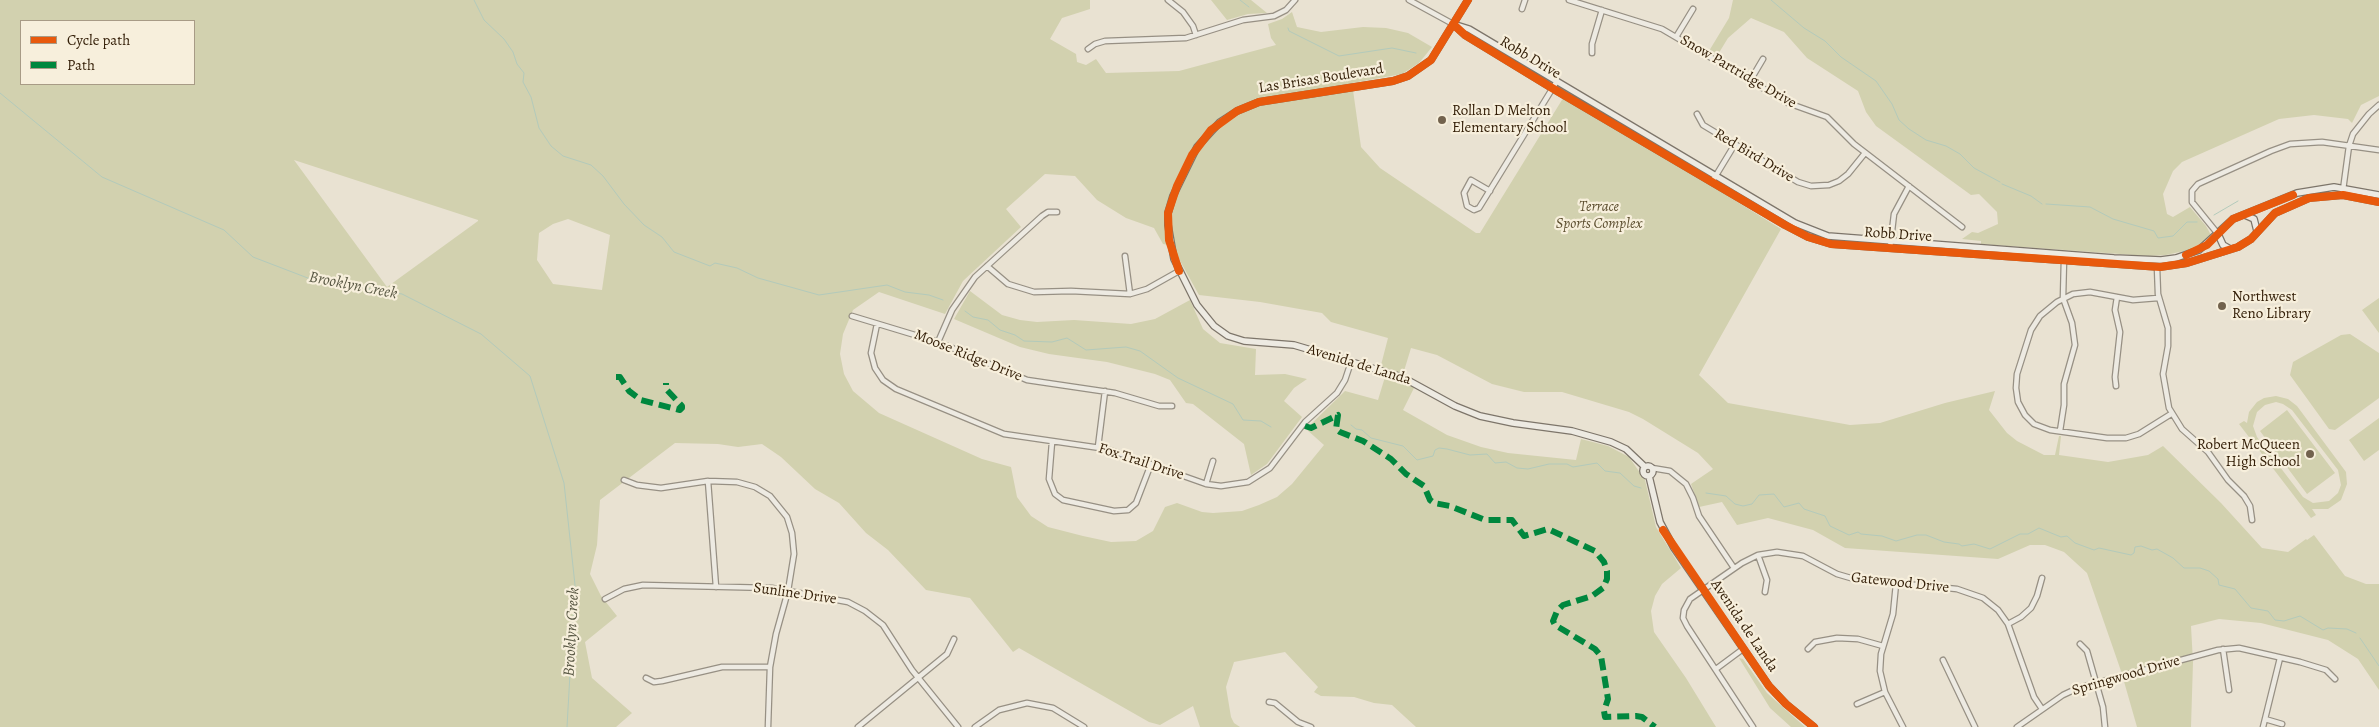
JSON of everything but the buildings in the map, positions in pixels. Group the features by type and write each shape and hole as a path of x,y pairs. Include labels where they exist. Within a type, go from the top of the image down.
{"street":[{"path":"1168,0 1183,12 1196,35"},
{"path":"1088,49 1100,42 1180,39 1243,20 1274,16 1286,10 1295,0"},
{"name":"Robb Drive","path":"1409,0 1453,24 1470,29 1812,231 1837,237 2147,260 2169,259 2199,250 2230,222 2243,214 2302,192 2324,188 2343,188 2379,195"},
{"name":"Las Brisas Boulevard","path":"1179,272 1169,240 1168,212 1177,186 1192,155 1211,130 1237,111 1258,102 1393,81 1408,76 1431,60 1468,0"},
{"path":"1522,9 1525,0"},
{"name":"Snow Partridge Drive","path":"1569,0 1655,26 1788,103 1827,118 1865,153 1962,226"},
{"path":"1676,37 1693,9"},
{"path":"1592,53 1592,44 1602,10"},
{"name":"Robb Drive","path":"1453,24 1465,35 1712,182 1808,237 1831,244 2157,268 2187,263 2246,243 2275,213 2292,204 2318,196 2343,195 2379,202"},
{"path":"1750,81 1763,59"},
{"path":"1490,191 1471,180 1464,193 1467,206 1474,210 1479,208 1490,191 1552,88 1557,81"},
{"path":"2343,195 2349,146 2357,128 2379,105"},
{"name":"Red Bird Drive","path":"1697,114 1703,125 1798,182 1812,186 1829,185 1839,181 1848,174 1865,153"},
{"path":"2230,249 2222,245 2218,234 2192,202 2191,195 2195,186 2290,144 2311,142 2379,150"},
{"path":"1712,182 1735,144"},
{"path":"1890,248 1894,214 1909,186"},
{"path":"938,342 961,295 987,266 1042,216 1048,212 1057,212"},
{"path":"2243,214 2254,219 2257,231"},
{"path":"2060,431 2064,405 2064,384 2076,346 2072,323 2063,298 2064,253"},
{"path":"1125,256 1130,294"},
{"path":"987,266 1008,284 1025,290 1130,294 1147,289 1179,272"},
{"path":"2157,268 2158,298 2168,328 2168,346 2163,374 2166,399 2172,414 2182,430 2208,452 2228,480 2244,496 2250,506 2252,520"},
{"name":"Avenida de Landa","path":"1179,272 1194,301 1207,319 1228,336 1244,341 1294,345 1415,382 1455,406 1480,416 1513,424 1572,431 1611,442 1626,449 1645,467 1643,473 1649,476 1663,530 1703,590 1777,696 1814,727"},
{"path":"2158,298 2133,300 2090,292 2063,298 2046,310 2031,330 2017,374 2016,394 2020,407 2029,420 2042,428 2107,438 2126,438 2139,434 2172,414"},
{"path":"2116,386 2114,377 2120,332 2115,310 2117,297"},
{"name":"Moose Ridge Drive","path":"852,316 938,342 1027,380 1105,391 1159,406 1172,406"},
{"name":"Fox Trail Drive","path":"877,324 871,353 876,368 883,380 896,389 1004,434 1098,447 1206,484 1221,486 1239,485 1256,478 1270,468 1305,422 1342,386 1351,362"},
{"path":"1098,447 1105,391"},
{"path":"1052,442 1049,479 1055,494 1063,500 1114,511 1128,510 1136,503 1151,464"},
{"path":"1206,484 1213,461"},
{"path":"1645,467 1670,471 1686,484 1699,516 1734,568"},
{"path":"1649,476 1653,473 1652,468"},
{"path":"624,480 649,488 673,487 708,481 737,482 755,487 770,496 782,510 790,526 794,542 788,591 776,634 770,667 768,727"},
{"path":"708,481 716,587"},
{"path":"648,494 649,488"},
{"name":"Gatewood Drive","path":"1753,727 1684,618 1686,604 1734,568 1758,555 1777,552 1794,554 1846,578 1957,589 1976,594 1991,604 2008,624 2027,680 2042,710"},
{"path":"1758,555 1767,580 1765,592"},
{"path":"2008,624 2021,617 2031,608 2038,596 2042,578"},
{"path":"630,580 632,586"},
{"path":"1896,584 1893,614 1883,646 1880,671 1885,692 1902,727"},
{"name":"Sunline Drive","path":"605,599 632,586 772,588 837,599 866,611 888,631 918,678 958,727"},
{"path":"858,727 947,654 954,638"},
{"path":"1808,649 1815,642 1837,638 1858,639 1883,646"},
{"path":"2080,644 2088,651 2104,713 2105,727"},
{"path":"1716,669 1743,649"},
{"path":"2223,649 2229,690"},
{"name":"Springwood Drive","path":"2017,727 2070,691 2223,649 2244,650 2319,667 2331,674 2335,679"},
{"path":"2263,727 2280,658"},
{"path":"1943,660 1975,727"},
{"path":"646,678 654,682 662,682 732,666 770,667"},
{"path":"1857,704 1885,692"},
{"path":"1269,702 1275,703 1298,722 1310,727"},
{"path":"975,727 999,710 1027,703 1053,708 1084,727"},
{"path":"2265,719 2282,724"}],"green space":[{"name":"Terrace Sports Complex","path":"0,0 1090,0 1090,9 1062,18 1050,39 1076,54 1077,62 1086,65 1096,59 1106,73 1179,71 1276,45 1271,38 1268,24 1282,19 1292,12 1297,27 1321,32 1363,27 1386,28 1408,33 1432,47 1419,63 1402,74 1352,83 1361,147 1380,168 1476,233 1480,233 1565,95 1781,229 1699,375 1728,403 1850,425 1880,423 1945,403 1995,391 1989,410 2007,433 2017,441 2044,455 2055,455 2059,436 2061,436 2059,455 2108,462 2148,455 2163,446 2221,503 2262,548 2288,552 2314,535 2345,576 2366,584 2379,584 2379,690 2358,659 2328,640 2261,623 2219,619 2191,626 2193,662 2191,727 2137,727 2121,671 2087,573 2064,552 2045,545 2030,545 1998,559 1845,548 1813,530 1768,518 1737,525 1722,502 1699,507 1691,484 1713,469 1698,453 1643,419 1629,412 1562,392 1524,392 1492,384 1437,355 1411,348 1404,371 1414,388 1403,410 1447,435 1481,447 1508,453 1576,460 1581,439 1608,446 1629,457 1645,480 1656,527 1681,568 1662,584 1655,596 1651,611 1654,632 1686,678 1716,727 1416,727 1392,705 1374,703 1354,697 1321,696 1314,692 1318,687 1285,652 1234,662 1226,687 1231,717 1234,723 1240,727 1200,727 1193,706 1160,725 1149,722 1019,648 1013,652 970,598 926,590 888,550 866,533 839,503 815,489 781,457 762,444 738,447 718,444 675,443 600,500 597,545 590,574 601,596 617,616 585,642 592,678 632,713 616,727 0,727","holes":["294,160 478,220 478,221 387,287","1045,174 1075,176 1097,200 1126,218 1154,228 1163,244 1174,246 1199,295 1260,302 1322,313 1331,322 1388,338 1381,365 1385,377 1378,400 1345,391 1306,429 1324,445 1292,484 1277,497 1242,511 1213,513 1202,512 1177,503 1165,507 1153,531 1136,541 1111,542 1048,527 1031,516 1017,497 1011,467 982,459 879,413 853,391 844,374 840,354 843,334 853,310 879,292 945,314 963,281 1021,227 1006,209","568,219 610,235 602,290 553,284 537,260 539,233 553,224"]},
{"path":"1211,0 1251,0 1267,13 1248,14 1227,20"},
{"path":"1733,0 2379,0 2379,96 2361,105 2352,123 2348,119 2314,115 2279,119 2182,162 2173,171 2163,194 2167,214 2173,217 2190,207 2211,235 2200,244 2188,250 2166,255 2148,256 1981,244 1981,241 1962,239 1972,232 1978,233 1998,224 1997,212 1979,194 1971,195 1876,126 1866,112 1858,91 1807,58 1784,32 1751,18 1728,38 1717,56 1709,51 1729,18"},
{"path":"970,291 1002,315 1037,322 1074,320 1131,324 1155,319 1190,300 1203,329 1220,343 1256,349 1255,375 1285,374 1307,379 1294,388 1284,401 1302,417 1267,464 1251,475 1244,444 1193,404 1186,403 1170,380 1155,374 1107,362 1049,354 1020,347 954,319"},
{"path":"2379,298 2379,333 2362,310"},
{"path":"2350,334 2379,353 2379,398 2335,430 2329,429 2290,375 2293,362 2341,335"},
{"path":"2276,396 2288,399 2297,406 2346,472 2347,484 2341,500 2328,509 2312,509 2316,515 2311,518 2239,424 2244,421 2247,423 2249,412 2257,402 2264,398","holes":["2276,402 2292,410 2338,470 2341,485 2338,493 2329,501 2313,503 2303,497 2257,437 2253,426 2257,412 2265,405"]},
{"path":"2287,410 2335,473 2307,494 2260,431"},
{"path":"2379,418 2379,450 2364,461 2349,440"},
{"path":"1739,658 1743,659 1767,693 1805,727 1791,727 1770,708"}],"waterway":[{"path":"474,0 484,20 504,39 513,52 517,64 524,73 523,82 531,97 539,128 551,146 563,156 591,165 603,176 624,204 644,225 662,237 674,252 710,266 715,263 737,268 758,278 819,295 887,285 905,292 929,295 943,300"},
{"path":"1240,0 1249,7"},
{"path":"1771,0 1804,28 1825,41 1841,57 1876,81 1892,104 1899,120 1909,129 1926,140 1946,146 1960,154 1974,168 2000,182"},
{"path":"1288,28 1289,31 1339,56 1392,48 1416,53"},
{"name":"Brooklyn Creek","path":"0,93 102,177 224,230 253,257 313,280 402,294 481,334 530,376 564,483 575,585 567,727"},
{"path":"2002,184 2031,196 2042,204"},
{"path":"2214,215 2238,201"},
{"path":"2046,204 2090,207 2113,219 2154,231 2158,238 2173,236 2187,222 2197,222"},
{"path":"965,311 973,317 988,320 1000,330 1015,335 1024,341 1052,342 1067,338 1086,350 1126,347 1140,351 1178,378 1233,404 1243,420 1261,421 1271,427"},
{"path":"1351,425 1356,429 1362,430 1371,438 1403,446 1417,460 1433,456 1435,450 1439,448 1470,455 1487,454 1495,463 1506,462 1517,468 1528,469 1549,464 1567,464 1573,467 1597,463 1605,471 1620,473 1634,486 1641,488"},
{"path":"1706,493 1726,496 1735,504 1743,506 1752,504 1759,495 1774,494 1784,507 1799,503 1804,509 1825,516 1830,526 1849,535 1858,532 1882,536 1896,541 1917,535 1926,535 1962,546 1974,544 1990,549 2020,534 2028,534 2039,528 2061,537 2067,536 2075,543 2094,550 2099,548 2131,555 2134,553 2135,547 2141,546 2152,550 2157,549 2173,558 2184,568 2200,568 2209,571 2218,579 2219,585 2235,589 2251,608 2268,611 2275,620 2284,621 2300,616 2323,630 2328,628 2347,629 2356,633"},
{"path":"2360,638 2379,666"}],"marked path":[{"path":"616,377 620,377 629,391 641,400 680,410 682,406 666,389 666,383"},
{"path":"1305,426 1311,428 1338,415 1336,429 1363,441 1391,459 1406,474 1424,486 1430,500 1434,503 1450,506 1485,520 1512,520 1524,536 1548,529 1595,551 1604,562 1607,571 1607,579 1603,588 1592,596 1563,605 1557,611 1553,621 1555,625 1595,649 1601,656 1608,699 1604,711 1605,717 1642,717 1655,727"}],"cycle path":[{"path":"1179,271 1169,240 1168,213 1177,186 1192,155 1211,130 1237,111 1259,102 1393,81 1408,76 1431,60 1468,0"},
{"path":"1453,24 1465,35 1552,88 1785,225 1808,237 1831,244 2160,267 2187,263 2238,247 2251,239 2275,213 2309,198 2343,195 2379,202"},
{"path":"2186,255 2207,245 2233,219 2293,195"},
{"path":"1663,530 1769,686 1786,704 1814,727"}],"place":[{"name":"Rollan D Melton Elementary School","path":"1442,120"},
{"name":"Northwest Reno Library","path":"2222,306"},
{"name":"Robert McQueen High School","path":"2310,454"}]}
